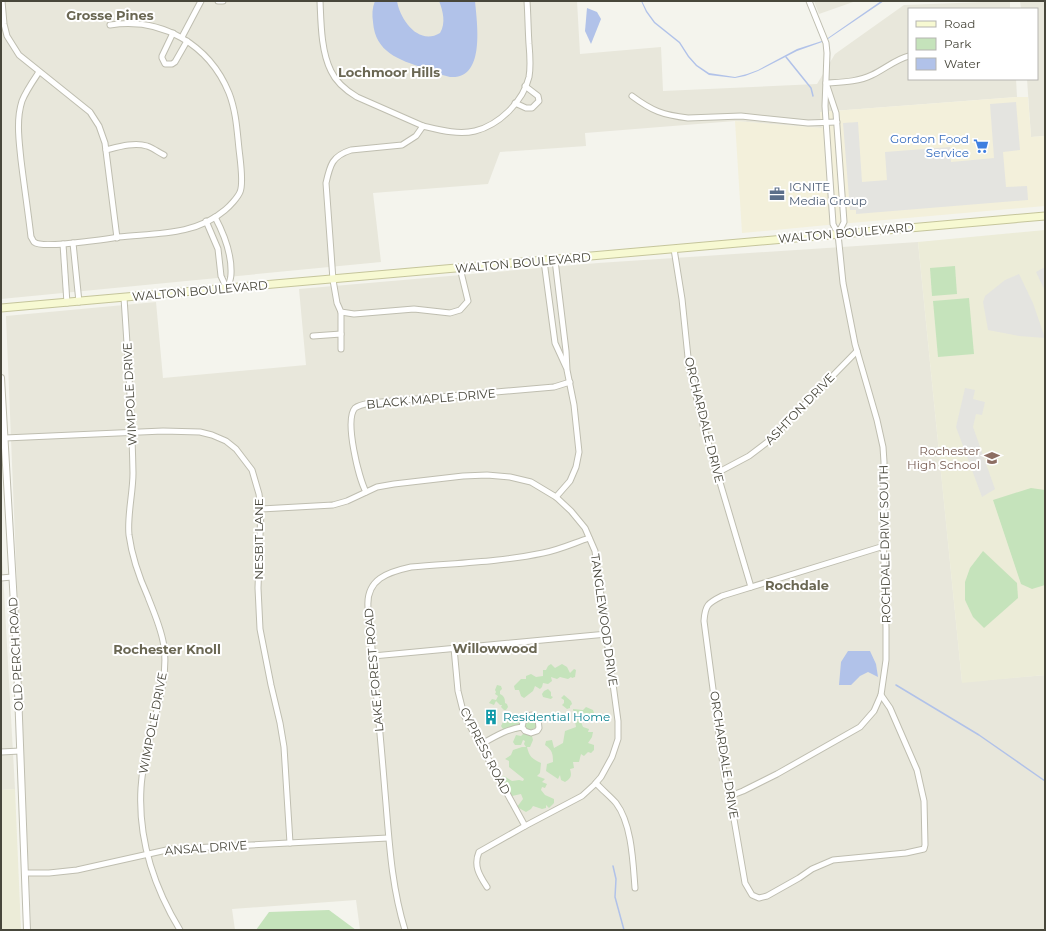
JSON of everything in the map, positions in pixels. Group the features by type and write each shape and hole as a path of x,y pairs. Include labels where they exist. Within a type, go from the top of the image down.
{"main road":[{"name":"WALTON BOULEVARD","path":"1,308 333,280 1045,216"}],"street":[{"path":"2,1 4,24 8,36 19,55 90,112 99,126 106,150 117,238"},
{"path":"173,33 162,56 165,64 172,64 175,62 201,1"},
{"path":"218,1 223,1"},
{"path":"320,1 325,49 331,71 342,85 357,97 423,126 446,132 474,131 492,124 501,118 515,103 529,77 530,66 527,1"},
{"path":"809,1 826,43 828,59 825,106 833,224 838,234"},
{"path":"39,72 22,101 19,117 19,136 31,237 34,242 39,244 63,244 166,233 188,229 211,219 225,210 240,192 240,162 236,119 229,93 217,71 204,54 184,39 173,33 152,26 123,23 110,25"},
{"path":"826,83 860,80 872,76 900,59 908,56"},
{"path":"826,83 836,113 837,122 844,222 838,234"},
{"path":"515,103 526,108 532,108 539,101 538,96 525,86"},
{"path":"632,96 646,107 680,117 749,116 808,124 837,122"},
{"path":"341,349 340,312 333,280 326,183 332,162 338,156 351,150 402,145 416,136 423,126"},
{"path":"106,150 129,145 140,145 147,146 164,155"},
{"path":"211,219 218,249 221,276 227,289"},
{"path":"211,219 227,241 230,253 232,275 227,289"},
{"name":"ROCHDALE DRIVE SOUTH","path":"730,796 777,774 860,727 874,711 881,694 886,660 883,448 857,351 843,283 838,234"},
{"path":"73,243 79,302"},
{"path":"63,244 67,303"},
{"name":"ORCHARDALE DRIVE","path":"674,249 682,299 689,367 703,425 751,587 722,596 711,602 704,612 704,621 726,780 745,883 752,895 759,898 767,896 812,869 833,860 906,853 924,849 926,838 924,801 919,777 890,708 881,694"},
{"path":"554,260 566,351 567,370"},
{"path":"544,261 555,343 567,370 570,382 579,452 576,467 570,481 556,497"},
{"path":"340,312 354,314 414,309 450,313 460,310 468,301 460,268"},
{"name":"WIMPOLE DRIVE","path":"124,298 132,433 133,488 129,533 132,553 157,620 164,647 163,681 144,765 141,786 142,820 147,854 156,885 180,930"},
{"path":"313,336 341,334"},
{"name":"ASHTON DRIVE","path":"717,473 749,456 770,440 857,351"},
{"name":"OLD PERCH ROAD","path":"1,378 12,577 27,930"},
{"name":"BLACK MAPLE DRIVE","path":"366,492 362,485 358,471 352,434 352,414 355,408 362,404 554,388 570,382"},
{"name":"NESBIT LANE","path":"5,438 200,432 226,441 236,449 252,470 260,494 262,509 258,588 260,629 284,747 290,843"},
{"name":"TANGLEWOOD DRIVE","path":"262,509 333,505 347,501 377,487 463,476 487,475 510,477 531,482 556,497 571,511 585,528 595,551 618,721 618,739 601,777 582,796 479,852 476,859 478,872 487,887"},
{"name":"LAKE FOREST ROAD","path":"405,930 396,898 391,849 388,838 386,792 372,656 367,598 368,592 373,584 388,573 411,567 505,559 543,553 589,538"},
{"path":"751,587 884,546"},
{"path":"1,578 12,577"},
{"path":"372,656 606,634"},
{"name":"CYPRESS ROAD","path":"454,648 464,715 525,826"},
{"path":"480,745 496,736 522,727"},
{"path":"1,752 20,751"},
{"path":"596,783 616,804 623,817 629,840 635,888"},
{"name":"ANSAL DRIVE","path":"25,873 49,873 77,870 171,849 388,838"}],"shaded area":[{"path":"1,1 577,1 580,54 661,47 663,91 817,84 835,54 904,5 1010,1 1010,8 908,8 908,80 1016,80 1017,97 820,112 822,128 735,121 585,133 586,146 500,152 488,184 373,193 381,262 1,299"},
{"path":"814,1 856,1 819,14"},
{"path":"1020,1 1045,1 1045,136 1031,137 1027,80 1038,80 1038,8 1021,8"},
{"path":"1028,97 1031,137 1045,136 1045,206 742,233 735,121 822,128 820,112"},
{"path":"1016,102 1020,150 1003,152 1006,187 1027,186 1028,200 856,214 856,210 850,210 843,123 858,122 862,182 887,180 885,152 950,147 951,162 994,158 990,104"},
{"name":"Rochester High School","path":"1045,230 1045,675 962,683 918,242"},
{"path":"918,242 962,682 1045,675 1045,930 360,930 356,900 232,909 235,930 31,930 6,316 156,302 163,378 306,365 299,289 598,263"},
{"path":"1045,267 1045,291 1036,272"},
{"path":"1019,274 1033,303 1045,338 1019,336 988,330 983,302 985,296 1005,280"},
{"path":"965,388 975,390 973,399 985,402 982,415 976,414 973,427 995,489 982,497 956,427"},
{"path":"1,537 15,789 1,790"},
{"path":"15,789 21,930 1,930 1,790"}],"green space":[{"path":"955,266 957,294 932,296 930,268"},
{"path":"969,298 974,354 938,357 933,301"},
{"path":"1031,488 1045,490 1045,585 1032,589 1021,584 993,500"},
{"path":"983,551 1017,583 1018,598 984,628 973,617 965,600 965,582 970,568"},
{"path":"551,664 555,668 562,664 567,667 570,673 574,669 576,670 575,677 568,679 560,677 557,679 551,677 552,681 548,684 543,683 540,689 535,686 533,691 524,698 521,696 519,690 515,690 514,686 521,679 526,679 526,676 531,674 536,677 543,676 543,670 546,670"},
{"path":"497,685 501,686 502,689 500,694 503,696 505,703 507,704 508,707 506,710 504,710 501,707 502,705 496,701 494,705 489,703 492,699 496,700 498,696 495,694"},
{"path":"548,689 553,697 551,699 543,697 542,694"},
{"path":"564,695 571,701 572,704 570,708 567,709 562,705 564,700 561,698"},
{"path":"586,707 593,710 594,713 590,721 585,722 583,719 581,722 583,727 589,729 588,732 593,732 588,743 594,745 594,750 591,753 588,752 584,756 581,754 579,762 573,762 574,768 570,769 570,777 565,782 561,780 560,775 558,779 546,771 547,764 553,762 553,756 552,752 545,745 546,741 552,740 554,748 563,743 565,731 576,727 573,709 583,710"},
{"path":"509,713 512,715 517,713 517,717 520,717 520,725 517,732 503,729 501,726 506,716 508,717"},
{"path":"531,716 538,721 537,727 528,731 525,729 526,723 528,718"},
{"path":"524,733 532,736 533,740 530,747 527,747 530,755 533,759 541,763 540,773 537,776 545,779 542,782 547,784 545,788 542,787 541,790 545,795 554,799 554,803 549,808 546,805 546,808 542,809 533,806 526,812 517,807 523,799 521,794 512,796 501,778 504,776 512,781 523,781 524,779 509,767 509,761 505,759 511,755 513,750 526,747 524,744 525,741 523,740 521,745 515,745 513,742 516,735 521,736"},
{"path":"329,910 356,930 256,930 269,912"}],"water":[{"path":"375,1 397,1 402,16 412,29 418,34 432,36 440,33 443,25 442,9 439,1 475,1 477,48 474,60 469,69 461,75 450,77 406,62 397,58 383,48 378,41 373,22 372,14"},
{"path":"641,1 655,22 680,42 697,65 709,73 735,77 758,70 797,49 825,40 881,1 884,1 825,41 797,51 758,71 735,78 709,75 696,66 679,43 654,23 646,12"},
{"path":"587,8 597,12 601,19 591,44 585,31"},
{"path":"848,651 870,651 876,664 878,677 868,672 860,676 851,685 839,685 841,662"}],"waterway":[{"path":"786,57 811,88 813,96"},
{"path":"896,685 979,735 1045,781"},
{"path":"613,866 616,879 615,897 624,930"}],"place":[{"name":"Gordon Food Service","path":"981,146"},
{"name":"IGNITE Media Group","path":"777,194"},
{"name":"Rochester High School","path":"992,458"},
{"name":"Residential Home","path":"491,717"}],"district":[{"name":"Grosse Pines","path":"110,15"},
{"name":"Lochmoor Hills","path":"389,72"},
{"name":"Rochdale","path":"797,585"},
{"name":"Willowwood","path":"495,648"},
{"name":"Rochester Knoll","path":"167,649"}]}
